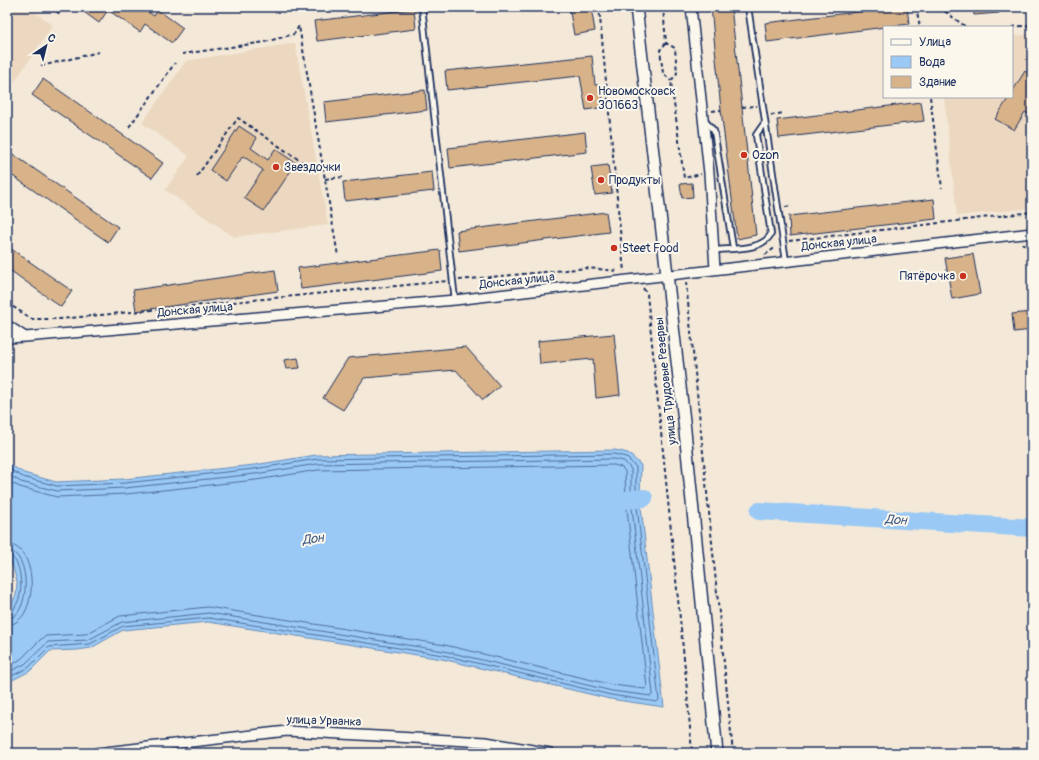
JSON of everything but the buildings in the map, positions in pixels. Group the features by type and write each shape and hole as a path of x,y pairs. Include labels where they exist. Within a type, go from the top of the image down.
{"street":[{"name":"улица Трудовые Резервы","path":"636,7 684,421 717,753"},
{"path":"691,7 709,173 715,269"},
{"name":"Донская улица","path":"7,338 25,338 455,300 667,277 715,269 1032,233"},
{"path":"7,325 25,338"},
{"name":"улица Урванка","path":"96,753 287,731 486,742 550,753"}],"lane":[{"path":"422,7 455,300"},
{"path":"748,7 786,261"},
{"path":"703,120 714,131 733,248"},
{"path":"715,250 757,246 765,242 771,234 756,135 765,122"}],"path":[{"path":"50,7 60,14"},
{"path":"599,7 625,281 644,288 647,294 686,678 692,753"},
{"path":"663,7 666,43 660,50 662,73 671,81 684,178 709,173"},
{"path":"916,7 920,26"},
{"path":"939,7 965,26"},
{"path":"182,54 265,42 294,34 299,26 338,256"},
{"path":"1013,28 1032,26"},
{"path":"666,43 675,48 677,73 671,81"},
{"path":"41,66 99,52"},
{"path":"129,128 175,63"},
{"path":"310,93 315,96"},
{"path":"930,98 942,188"},
{"path":"742,107 762,106"},
{"path":"775,114 784,113"},
{"path":"197,176 238,118 304,164"},
{"path":"325,179 344,177"},
{"path":"758,255 766,254 783,242 1032,212"},
{"path":"7,302 32,319 60,320 452,280 587,268 624,272 631,271"},
{"path":"686,274 733,753"}],"shaded area":[{"path":"7,7 27,7 53,25 7,93"},
{"path":"1032,34 1032,208 957,216 944,98 1013,98 1013,36"},
{"path":"295,43 328,225 234,237 165,190 189,156 142,123 186,61"}],"water":[{"path":"615,450 628,453 641,465 640,498 664,707 610,699 442,659 208,622 123,630 91,648 50,651 30,671 7,683 7,612 16,595 17,582 12,564 7,557 7,463 24,473 56,482 124,479 254,465 316,455"}],"waterway":[{"name":"Дон","path":"617,501 644,498"},
{"name":"Дон","path":"759,511 1032,528"}],"place":[{"name":"Новомосковск 301663","path":"590,98"},
{"name":"Ozon","path":"744,155"},
{"name":"Звездочки","path":"276,167"},
{"name":"Продукты","path":"601,180"},
{"name":"Steet Food","path":"614,248"},
{"name":"Пятёрочка","path":"963,276"}]}
